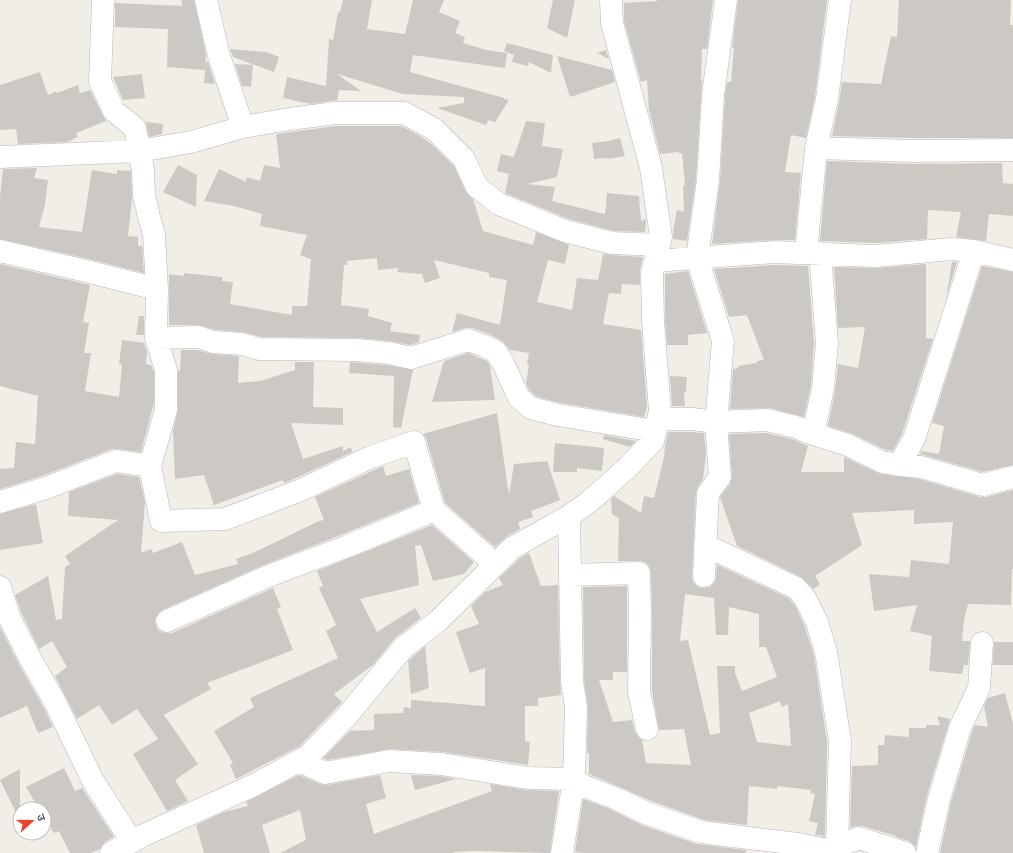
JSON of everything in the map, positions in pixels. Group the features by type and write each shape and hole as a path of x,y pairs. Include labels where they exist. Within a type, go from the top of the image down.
{"street":[{"path":"103,0 100,81 114,112 135,128 143,170 144,195 154,234 157,289 156,338 166,370 166,410 150,466 161,521 225,519 301,490 371,457 414,442 434,510 495,564"},
{"path":"206,0 219,56 243,127"},
{"path":"111,853 254,786 308,756 378,680 403,648 438,620 512,548 569,516 589,502 627,468 653,441 660,411 653,321 652,273 661,237 651,168 612,23 611,0"},
{"path":"704,576 708,493 720,477 716,422 723,341 698,258 708,180 713,95 726,0"},
{"path":"813,434 823,388 828,343 813,253 816,148 827,99 840,0"},
{"path":"0,157 139,151 191,142 243,127 335,113 404,113 434,129 464,159 477,187 499,204 564,231 612,244 657,253 698,258 774,252 875,256 952,249 974,251 1013,260"},
{"path":"816,148 914,151 1013,150"},
{"path":"0,251 157,289"},
{"path":"899,465 914,439 974,251"},
{"path":"156,338 199,337 213,342 242,344 259,349 357,350 388,353 411,358 468,340 496,352 503,363 518,398 531,408 565,417 657,425 692,419 716,422 767,420 796,427 848,445 882,462 921,467 983,484 1013,477"},
{"path":"0,502 46,488 116,461 150,466"},
{"path":"167,621 271,575 348,546 434,510"},
{"path":"562,853 574,779 576,707 572,682 569,516"},
{"path":"706,545 796,588 805,598 817,622 826,652 840,741 837,848"},
{"path":"570,575 639,573 639,692 647,729"},
{"path":"0,587 9,617 31,660 55,702 94,781 132,842"},
{"path":"927,853 940,799 960,728 979,688 982,644"},
{"path":"299,761 325,773 389,761 441,764 528,778 574,779 584,786 617,798 646,812 701,832 798,844 822,849 837,848 860,838 905,853"}],"building":[{"path":"182,0 194,0 206,54 205,70 167,67 168,29 115,27 115,3 182,6"},
{"path":"343,0 372,0 367,29 405,34 413,0 444,0 439,12 460,21 455,33 465,37 463,43 486,50 507,53 505,68 413,55 410,72 509,100 495,122 488,120 486,125 437,108 464,103 464,97 403,94 337,74 361,91 339,90 337,100 311,104 283,98 287,77 326,86 329,39 333,40 338,12 340,12"},
{"path":"553,0 575,0 567,38 547,28"},
{"path":"657,0 713,0 707,49 702,49 702,80 696,179 687,241 673,239 677,210 684,212 683,185 685,185 682,153 660,154 649,110 647,80 641,82 624,21 624,3"},
{"path":"738,0 827,0 815,97 806,138 791,135 785,172 801,173 795,240 712,244 720,181 725,96 727,82 731,82 734,47 732,48"},
{"path":"899,0 1011,0 1010,25 1013,25 1013,138 832,136 842,82 881,84 891,36 897,37"},
{"path":"507,43 553,55 551,73 529,62 528,66 512,62 514,55 504,51"},
{"path":"230,49 266,52 279,57 274,72 233,57"},
{"path":"606,50 609,59 597,53"},
{"path":"557,56 612,70 615,82 570,97"},
{"path":"206,62 208,62 215,84 204,83"},
{"path":"235,64 253,65 251,87 242,86"},
{"path":"40,72 48,95 56,91 57,93 78,85 80,93 90,90 106,121 76,133 78,137 67,142 18,144 16,129 0,130 0,85"},
{"path":"142,74 145,98 123,100 113,77"},
{"path":"526,121 545,123 542,146 563,149 557,177 527,184 555,187 552,201 605,214 607,193 639,196 641,221 646,219 645,232 614,231 569,219 505,193 509,174 497,171 501,154 514,157"},
{"path":"146,122 163,124 162,134 149,137"},
{"path":"336,126 401,126 422,137 454,166 466,192 473,199 483,231 533,245 536,232 569,245 565,264 548,260 537,302 572,310 577,278 598,280 603,254 643,257 640,270 640,285 622,284 621,294 609,293 603,324 641,330 647,406 644,417 561,403 537,397 529,390 526,383 529,353 510,350 502,341 489,334 472,328 464,328 452,332 457,313 500,325 507,280 489,277 489,273 434,260 440,278 425,283 422,274 397,272 398,268 378,270 377,258 347,261 347,265 344,265 341,305 369,309 368,316 392,323 390,331 420,335 419,342 410,345 390,341 358,338 261,337 243,332 216,330 199,325 169,325 169,274 184,276 184,273 222,277 222,281 233,282 230,304 292,315 292,306 307,306 311,259 300,255 307,235 260,226 262,214 234,206 204,201 219,169 246,182 247,177 260,181 264,165 280,168 276,134"},
{"path":"620,138 625,156 609,159 594,159 592,143"},
{"path":"827,161 914,164 1002,163 1003,183 1013,184 1013,216 989,214 986,241 956,237 961,212 928,210 927,239 875,243 820,241"},
{"path":"178,165 197,175 196,207 163,192"},
{"path":"37,168 34,178 48,180 45,205 39,227 82,232 92,170 117,174 117,170 131,171 132,199 128,236 138,237 138,246 142,246 144,273 0,239 0,197 3,169"},
{"path":"952,262 957,262 946,298"},
{"path":"0,264 90,285 83,322 89,323 84,353 91,353 85,391 119,397 122,365 119,364 122,340 144,343 147,352 146,364 151,365 154,372 154,403 141,452 112,449 42,476 0,489 0,469 14,468 16,442 35,444 38,396 0,386"},
{"path":"926,264 926,338 933,339 902,434 893,451 886,450 853,434 828,426 835,391 838,364 858,368 865,327 838,328 834,267 876,268"},
{"path":"774,265 808,266 814,343 811,386 804,417 770,408 730,409 733,369 738,368 738,366 757,363 757,361 764,360 747,315 729,317 714,269"},
{"path":"982,266 1013,272 1013,465 983,472 920,454 922,451 939,454 944,426 932,423"},
{"path":"688,271 707,333 688,335 688,345 667,345 665,320 665,274"},
{"path":"139,316 144,316 144,335 136,335"},
{"path":"181,350 197,350 212,354 239,356 238,383 260,381 295,370 295,362 314,362 313,407 343,408 343,425 291,423 303,459 343,446 343,451 351,447 352,452 284,483 283,480 214,505 204,475 175,479 173,431 178,410 178,371 180,371"},
{"path":"468,353 487,361 490,366 495,400 432,402 444,361"},
{"path":"350,362 387,365 413,370 401,428 393,427 394,376 349,373"},
{"path":"670,376 687,377 686,392 684,392 685,406 672,406"},
{"path":"497,413 509,495 514,464 547,461 560,500 531,511 533,517 518,522 520,529 506,537 495,547 445,503 426,438 423,434"},
{"path":"668,432 704,433 706,455 703,479 696,492 692,575 693,582 698,587 710,587 715,582 717,565 720,566 788,598 795,605 805,627 814,655 827,742 825,836 815,835 818,823 809,821 815,794 810,793 811,790 777,786 777,789 749,786 747,825 704,820 651,801 589,774 589,753 587,753 588,707 584,681 583,587 627,586 627,672 613,672 613,680 599,680 613,722 632,720 635,732 642,740 646,763 691,765 684,729 659,730 652,691 651,572 649,566 645,562 618,561 619,518 612,514 611,499 614,496 641,513 644,496 654,498 664,457","holes":["685,594 714,598 716,635 728,635 729,607 759,614 759,647 766,647 777,677 742,691 735,673 735,666 717,666 720,733 710,735 688,640 680,641","780,701 782,707 788,704 791,746 757,742 749,713"]},
{"path":"766,433 792,439 808,446 801,472 844,472 844,457 880,474 919,479 980,497 986,497 1013,490 1013,569 1011,605 968,604 964,620 962,641 970,641 968,665 964,665 962,674 929,671 932,636 910,631 917,605 874,611 869,574 909,577 911,560 949,564 953,522 914,524 914,510 852,513 862,545 815,576 820,584 814,589 801,577 737,546 720,497 730,484 732,477 729,434"},
{"path":"604,435 636,441 630,447 603,439"},
{"path":"555,443 604,448 602,471 577,468 577,472 553,472"},
{"path":"383,466 386,476 409,469 419,503 266,564 162,610 157,614 155,620 159,631 172,633 273,588 281,607 277,609 293,650 207,683 211,689 164,715 198,764 175,780 188,801 167,811 133,754 158,739 137,709 112,725 99,705 77,719 55,676 67,667 52,641 39,649 21,612 15,595 48,576 56,620 62,619 65,567 70,564 65,556 118,520 68,516 69,492 117,474 139,477 145,502 141,553 151,549 153,553 182,542 195,575 238,564 236,559 253,553 319,521 324,520 315,497"},
{"path":"36,504 43,543 0,550 0,514"},
{"path":"432,525 474,562 464,574 433,581 421,545 415,546 419,585 360,599 377,632 415,608 421,618 395,638 374,664 334,694 342,702 300,746 236,779 230,765 233,763 214,731 254,707 250,698 338,658 326,631 336,625 319,588 323,586 317,571"},
{"path":"529,553 541,586 558,585 561,695 538,698 538,706 525,706 525,741 530,742 528,765 443,752 390,749 327,760 323,758 350,731 374,730 374,714 403,713 404,707 411,708 411,700 485,706 485,668 470,673 456,632 479,624 471,606 485,592 503,585 499,578 520,558"},
{"path":"0,627 53,727 38,733 27,706 0,718"},
{"path":"994,642 1013,642 1013,665 993,665"},
{"path":"425,646 429,688 411,694 408,661"},
{"path":"1005,693 1013,724 1013,853 940,853 951,802 972,732 975,725 988,727 984,706 988,698"},
{"path":"937,716 950,719 927,795 916,847 909,841 863,826 855,826 850,828 852,766 878,765 878,745 884,745 885,735 909,737 909,728 926,728 926,725 940,725"},
{"path":"64,768 75,791 82,788 114,837 105,842 100,849 91,853 70,853 59,831 54,833 52,830 52,801 34,801 26,787"},
{"path":"20,769 20,801 12,801 12,805 0,780"},
{"path":"299,775 320,784 327,785 380,775 386,798 366,804 374,834 492,791 490,784 526,790 559,791 550,853 475,851 453,852 454,853 280,853 306,840 300,810 262,825 270,853 204,853 196,825 224,812 248,806 246,802"},
{"path":"411,775 440,776 456,779 415,790"},
{"path":"583,799 612,810 642,825 697,844 746,850 746,853 575,852"}]}
